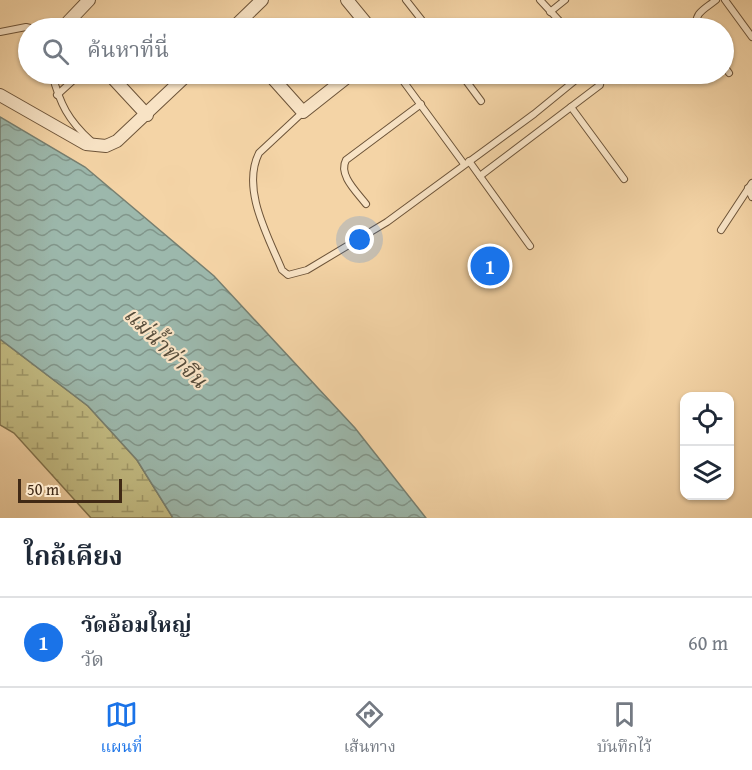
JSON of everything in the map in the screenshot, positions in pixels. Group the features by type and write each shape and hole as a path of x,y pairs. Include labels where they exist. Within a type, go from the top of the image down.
{"street":[{"path":"72,18 89,0"},
{"path":"243,18 262,0"},
{"path":"347,0 362,18"},
{"path":"118,84 147,115"},
{"path":"0,94 86,144 106,146 117,141 178,84"},
{"path":"278,84 303,112 338,84"}],"lane":[{"path":"406,0 420,18"},
{"path":"540,0 556,18"},
{"path":"550,12 565,0"},
{"path":"696,18 716,0"},
{"path":"725,0 752,37"},
{"path":"0,32 18,29"},
{"path":"54,84 68,117 95,146"},
{"path":"57,95 69,84"},
{"path":"406,84 466,162 480,176 530,246"},
{"path":"469,84 482,101"},
{"path":"303,112 259,153 255,161 254,190 261,218 282,270 288,275 307,270 387,222 534,114 571,84"},
{"path":"480,176 600,84"},
{"path":"366,204 345,175 343,166 346,160 421,104"},
{"path":"571,107 624,179"},
{"path":"750,186 752,197"},
{"path":"721,230 750,186"}],"green space":[{"path":"0,339 88,406 137,460 173,518 91,518 14,433 0,425"}],"water":[{"name":"แม่น้ำท่าจีน","path":"0,117 85,167 214,276 355,428 426,518 173,518 137,460 88,406 0,339"}],"place":[{"name":"วัดอ้อมใหญ่","path":"490,266"}]}
